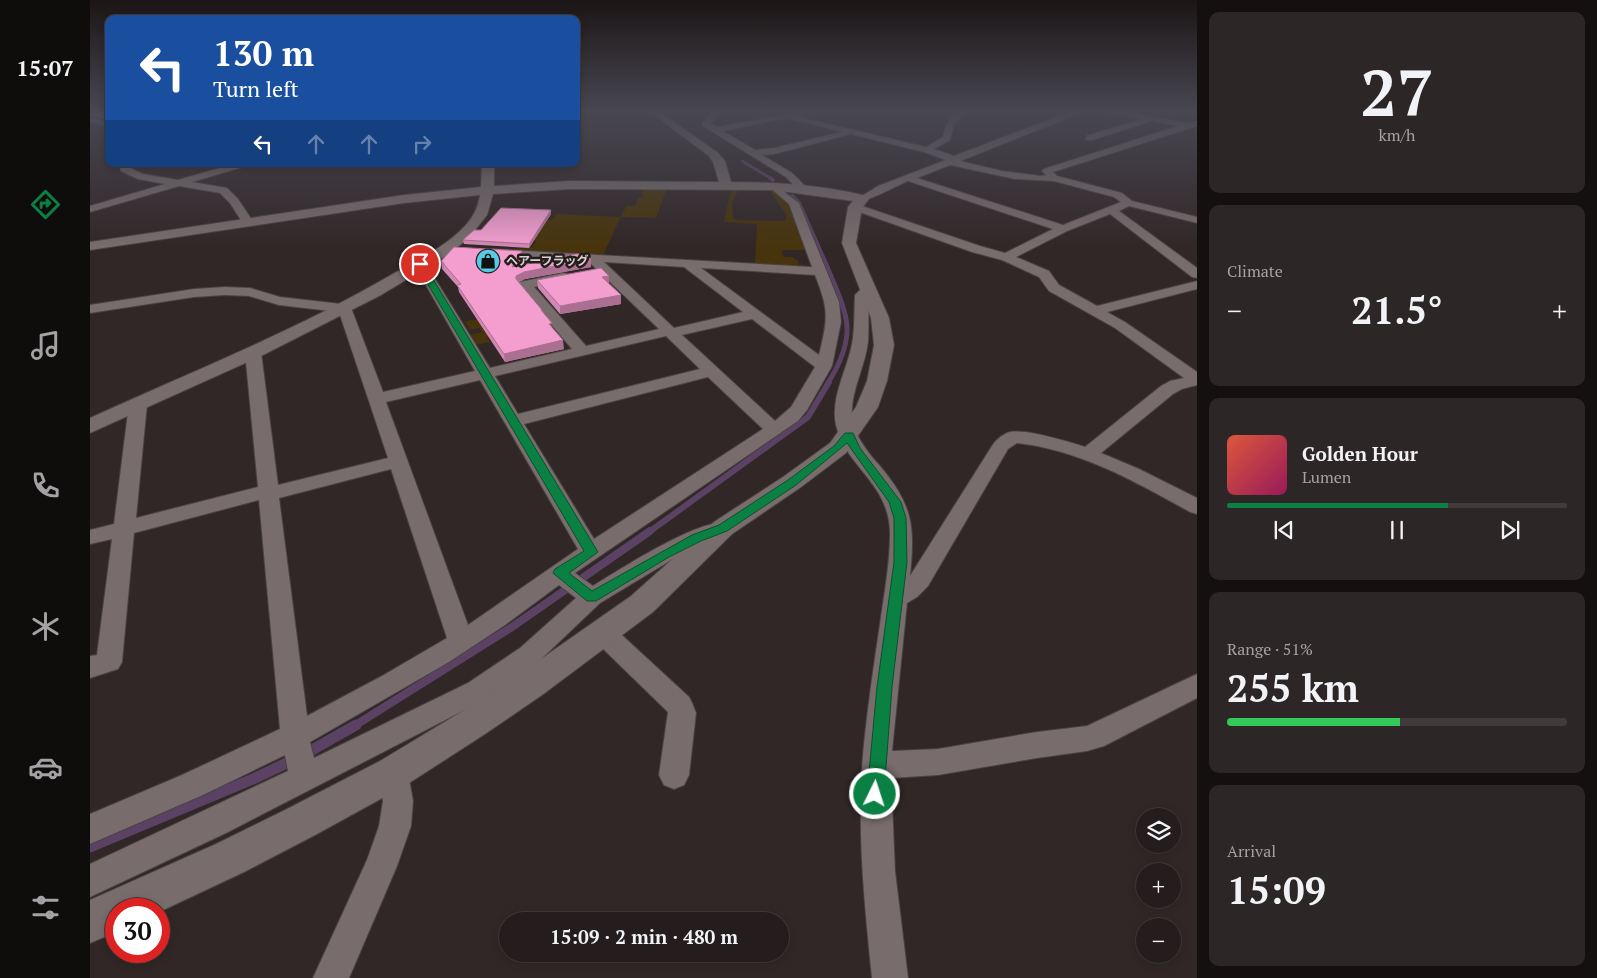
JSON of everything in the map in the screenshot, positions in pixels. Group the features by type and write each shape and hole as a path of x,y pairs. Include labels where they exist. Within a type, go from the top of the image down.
{"street":[{"path":"715,157 719,162 726,185"},
{"path":"757,157 790,175 802,188"},
{"path":"943,157 1005,176 1040,180 1054,178 1118,195 1128,203 1197,220"},
{"path":"142,898 230,858 393,773 512,683 603,633 642,604 723,528 792,482 838,448 849,436 870,398 877,381 884,345 880,318 849,243 858,203 882,188 964,157"},
{"path":"1054,178 1047,171 1093,157"},
{"path":"124,167 124,169 141,177 223,190 234,201 248,223"},
{"path":"90,209 233,167"},
{"path":"90,426 345,308 388,285 420,264 454,249 477,220 489,189 488,167"},
{"path":"908,178 1063,229"},
{"path":"90,246 404,199 489,189 570,185 726,185 802,188 858,203 976,249 1006,257 1044,274 1054,288 1120,325 1197,380"},
{"path":"90,829 210,779 295,736 461,642 532,594 559,573 774,430 798,410 826,357 834,322 832,302 794,203 773,186"},
{"path":"1006,257 1063,229 1128,203"},
{"path":"1110,210 1197,274"},
{"path":"482,251 821,271"},
{"path":"592,258 774,430"},
{"path":"420,264 591,552"},
{"path":"688,264 755,314 826,357 851,351"},
{"path":"582,351 525,285 604,270"},
{"path":"1094,310 1197,285"},
{"path":"90,309 194,293 225,291 250,292 279,301 345,308"},
{"path":"345,308 461,642"},
{"path":"376,398 755,314"},
{"path":"253,352 295,736 304,778"},
{"path":"513,421 711,371"},
{"path":"1087,455 1167,390 1176,384 1197,380"},
{"path":"90,667 109,662 138,404"},
{"path":"849,436 855,449 898,509 900,562 884,687 875,794 876,850 890,978"},
{"path":"895,599 909,591 920,580 1001,446 1013,437 1024,438 1087,455 1150,481 1197,507"},
{"path":"90,537 398,461"},
{"path":"90,881 304,778 477,691 512,683 549,639 592,597 673,550 696,538 723,528"},
{"path":"559,573 592,597"},
{"path":"603,633 679,704 682,713 674,775"},
{"path":"877,764 901,766 949,761 1038,745 1078,742 1094,737 1197,685"},
{"path":"331,978 381,866 395,826 398,801 393,773"},
{"path":"90,922 105,915"}],"shaded area":[{"path":"667,188 656,218 621,217 626,206 635,206 638,198 644,196 641,193 643,190"},
{"path":"731,189 739,189 732,202 733,218 737,220 786,220 786,214 768,189 783,197 794,214 808,250 782,250 783,257 792,257 798,261 799,266 794,266 794,268 755,266 757,224 724,222"},
{"path":"556,214 621,217 602,257 509,251 511,249 531,248 536,241 503,239 541,219 552,220"},
{"path":"481,319 485,332 488,331 491,337 486,338 491,342 474,345 469,335 482,332 479,328 470,330 465,321"}],"building":[{"path":"501,208 551,210 529,244 463,240 474,230 481,230"},
{"path":"454,247 522,251 512,267 576,254 586,254 591,259 524,272 516,276 516,279 552,323 549,324 563,340 504,354 457,285 461,284 441,261"},
{"path":"601,268 609,276 602,277 621,295 560,306 537,280"}],"waterway":[{"path":"742,161 772,179"},
{"path":"792,196 799,203 828,268"},
{"path":"827,267 842,304 847,327 846,342 842,356 828,383"},
{"path":"649,532 808,417 829,382"},
{"path":"354,726 512,627 650,531"},
{"path":"305,754 356,725"},
{"path":"90,847 253,779 295,759"}],"place":[{"name":"ヘアーフラッグ","path":"488,261"}],"route":[{"path":"420,264 591,552 559,573 592,597 665,554 696,538 723,528 792,482 838,448 849,436 855,449 895,502 900,518 900,562 884,687 875,794"}]}
